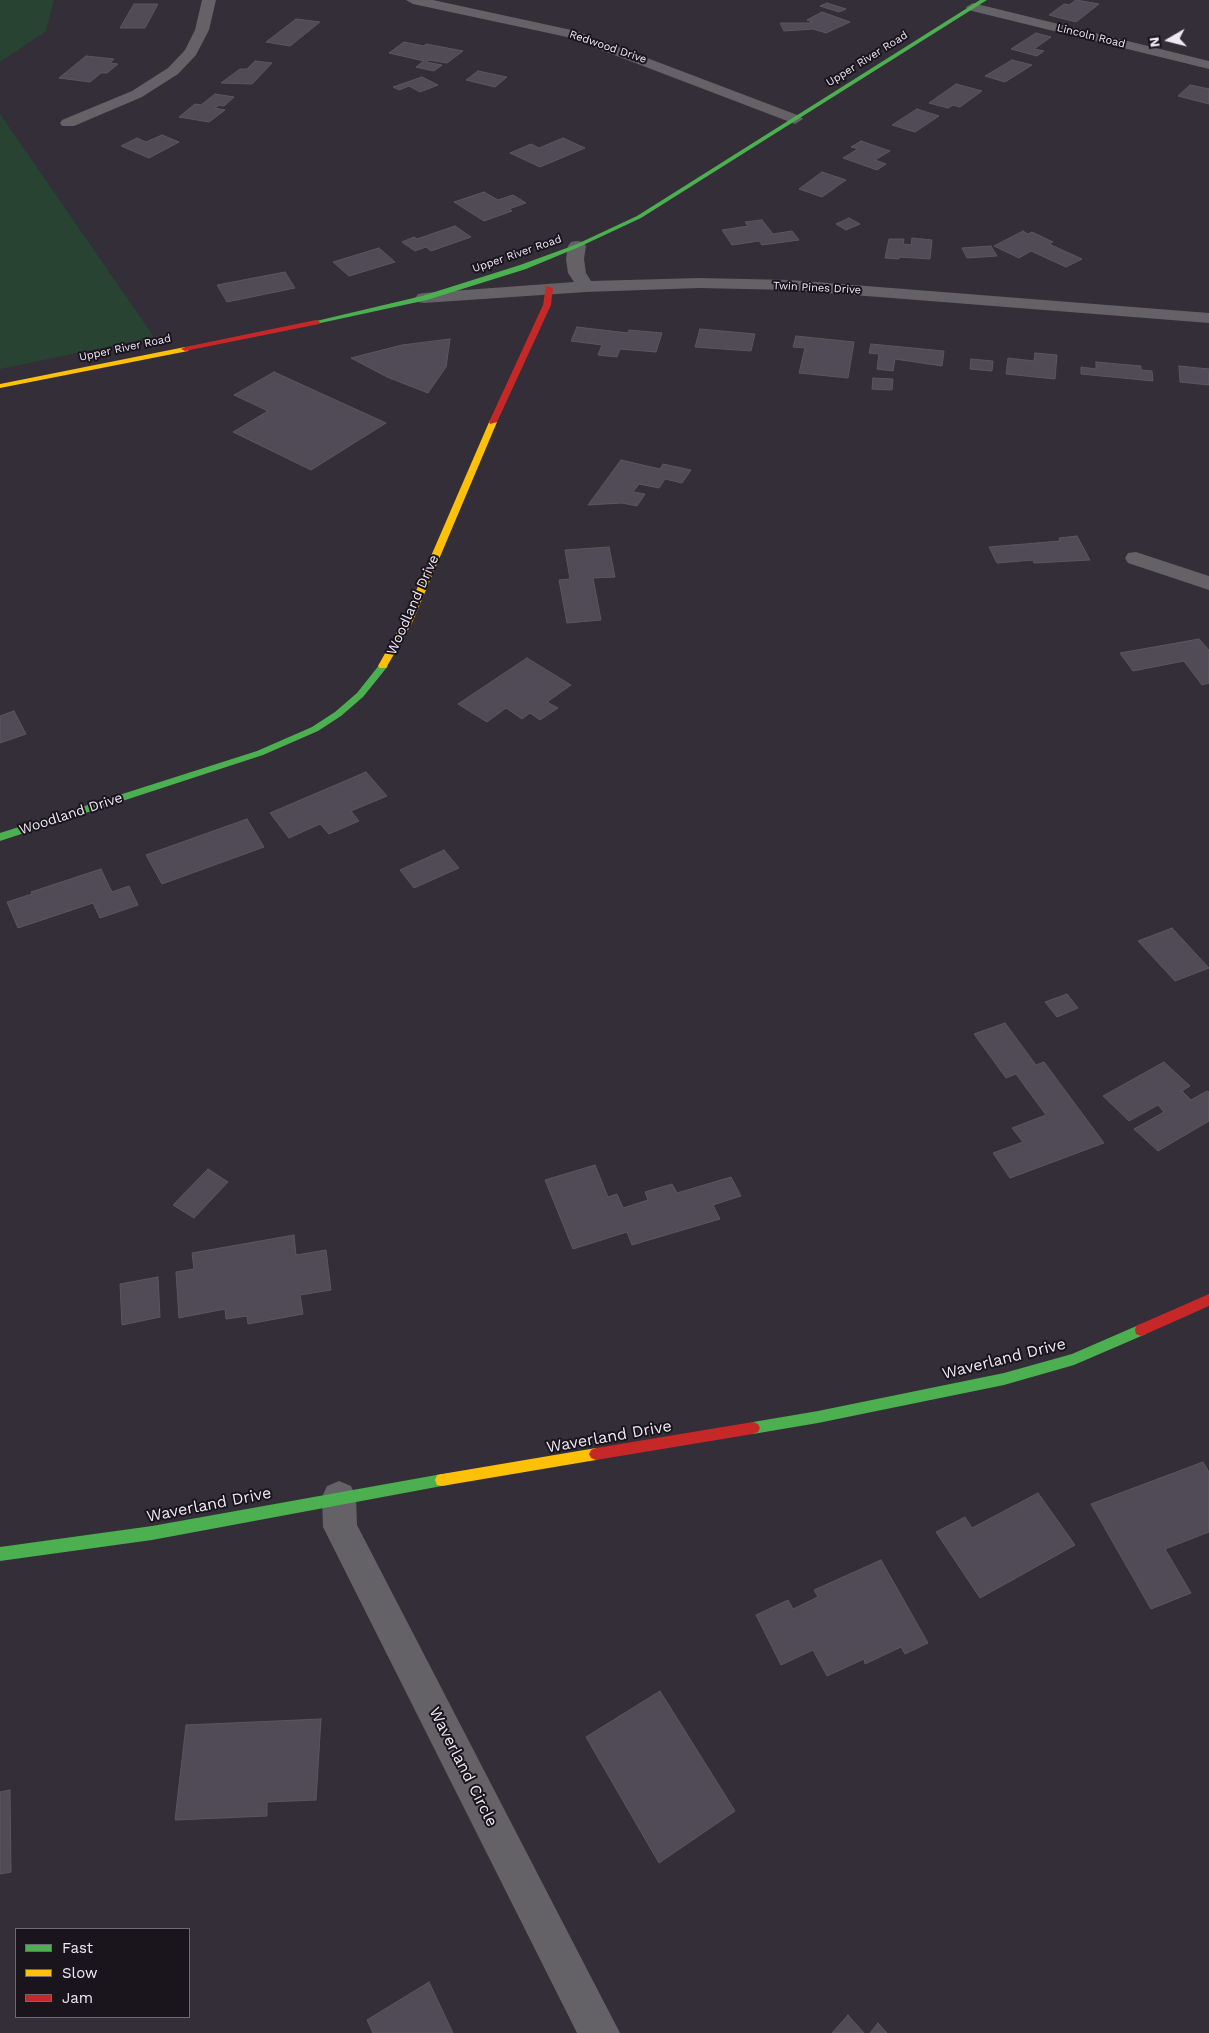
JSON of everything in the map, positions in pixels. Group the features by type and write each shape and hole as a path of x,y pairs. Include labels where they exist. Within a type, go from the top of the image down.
{"street":[{"path":"68,123 137,94 173,71 191,52 202,30 209,0"},
{"name":"Redwood Drive","path":"414,0 572,34 795,119"},
{"name":"Upper River Road","path":"0,386 295,327 424,298 523,267 577,246 639,217 978,4"},
{"name":"Lincoln Road","path":"978,4 1209,64"},
{"path":"577,246 575,258 577,273 586,287"},
{"name":"Twin Pines Drive","path":"424,298 549,288 699,283 790,285 1209,318"},
{"name":"Woodland Drive","path":"0,837 260,753 315,729 338,714 360,695 386,662 407,622 481,447 546,305 549,288"},
{"path":"1136,558 1209,583"},
{"name":"Waverland Drive","path":"0,1554 152,1533 339,1497 798,1420 1004,1379 1074,1359 1209,1300"},
{"name":"Waverland Circle","path":"339,1497 340,1527 600,2033"}],"green space":[{"path":"0,0 54,0 46,31 0,62"},
{"path":"0,114 154,337 0,369"}],"building":[{"path":"1076,0 1099,4 1076,22 1049,15 1064,4 1069,5"},
{"path":"827,3 846,9 839,12 820,6"},
{"path":"134,4 158,4 145,28 120,28"},
{"path":"822,12 850,22 826,33 813,29 784,31 780,23 813,22 807,20"},
{"path":"296,19 320,22 290,46 266,42"},
{"path":"1036,33 1051,37 1034,49 1044,51 1037,56 1011,49"},
{"path":"404,42 463,51 447,63 429,60 426,62 442,65 434,71 416,67 424,61 389,53"},
{"path":"86,56 114,59 110,63 118,64 107,73 101,73 90,82 59,78"},
{"path":"1012,60 1032,65 1005,82 985,76"},
{"path":"255,61 272,63 252,84 221,83 240,69 247,69"},
{"path":"478,71 507,77 495,87 466,80"},
{"path":"422,77 438,85 420,92 409,86 399,90 393,87"},
{"path":"956,84 982,91 960,107 953,105 948,108 929,103"},
{"path":"1190,85 1209,89 1209,104 1178,96"},
{"path":"215,94 234,97 224,106 219,105 215,108 225,110 209,122 179,117 195,104 201,105"},
{"path":"917,109 939,116 915,132 892,125"},
{"path":"162,135 179,142 149,158 121,146 137,138 146,142"},
{"path":"563,138 585,148 540,167 510,153 531,144 539,148"},
{"path":"861,141 890,151 875,160 886,164 877,170 843,158 858,149 851,147"},
{"path":"822,172 846,180 822,197 799,189"},
{"path":"484,192 498,200 513,195 526,203 509,209 512,211 484,221 454,202"},
{"path":"849,218 860,224 846,230 836,224"},
{"path":"762,220 773,234 792,231 799,240 762,245 759,241 732,245 722,230 748,226 745,222"},
{"path":"455,226 471,237 431,251 426,247 415,251 402,242 414,237 417,239"},
{"path":"1023,231 1028,234 1032,232 1053,242 1049,244 1082,259 1066,267 1031,251 1019,258 994,246"},
{"path":"912,238 932,240 930,259 885,258 889,239 904,239 903,244 911,245"},
{"path":"991,246 997,256 967,258 962,248"},
{"path":"379,248 395,262 349,276 333,262"},
{"path":"285,272 295,288 227,302 217,285"},
{"path":"577,327 628,333 629,330 662,333 656,352 620,349 617,357 598,355 602,345 571,341"},
{"path":"700,329 755,334 751,351 695,347"},
{"path":"796,336 854,342 848,378 799,373 805,348 793,347"},
{"path":"450,339 446,367 428,393 387,377 351,358 402,345"},
{"path":"871,344 944,351 942,366 895,359 893,371 877,369 879,354 869,353"},
{"path":"1035,353 1057,355 1055,379 1006,374 1008,358 1034,361"},
{"path":"971,359 993,361 992,371 970,369"},
{"path":"1096,362 1141,366 1141,370 1152,371 1153,381 1081,374 1081,367 1096,369"},
{"path":"1179,366 1209,369 1209,385 1180,382"},
{"path":"274,372 386,423 311,470 233,432 268,411 234,395"},
{"path":"873,378 893,379 892,390 872,389"},
{"path":"621,460 660,469 663,464 691,470 682,483 665,479 659,488 639,484 633,492 645,494 637,506 622,503 588,505"},
{"path":"1077,536 1090,560 1034,563 1033,560 997,563 989,547 1060,541 1059,538"},
{"path":"609,547 615,577 593,578 601,620 567,623 559,580 570,579 565,550"},
{"path":"1199,639 1209,650 1209,683 1202,685 1184,661 1133,671 1120,653"},
{"path":"527,658 571,685 547,702 558,708 540,720 530,713 522,719 506,708 487,722 458,704"},
{"path":"14,711 26,734 0,743 0,716"},
{"path":"366,772 387,796 351,811 359,821 329,834 320,824 289,838 270,813"},
{"path":"247,819 264,847 162,884 146,855"},
{"path":"444,850 459,868 414,888 400,870"},
{"path":"101,869 112,892 129,886 138,905 100,918 93,903 18,928 7,902"},
{"path":"1172,928 1209,968 1175,981 1138,941"},
{"path":"1067,994 1078,1008 1057,1017 1045,1002"},
{"path":"1005,1023 1036,1065 1044,1062 1104,1143 1010,1178 993,1153 1023,1142 1012,1128 1046,1115 1016,1074 1006,1078 974,1034"},
{"path":"1164,1062 1190,1086 1182,1091 1191,1100 1207,1091 1209,1092 1209,1121 1158,1151 1134,1129 1164,1112 1158,1105 1129,1121 1103,1096"},
{"path":"595,1165 608,1197 617,1194 623,1208 648,1200 645,1192 672,1184 677,1193 731,1177 741,1196 713,1205 720,1219 632,1245 627,1232 573,1249 545,1180"},
{"path":"208,1169 228,1182 194,1218 173,1205"},
{"path":"294,1235 296,1255 326,1250 331,1290 300,1295 303,1314 248,1324 247,1316 226,1319 225,1309 179,1318 176,1272 194,1269 192,1253"},
{"path":"158,1277 160,1317 122,1325 120,1284"},
{"path":"1203,1462 1209,1472 1209,1532 1165,1549 1191,1593 1151,1609 1091,1504"},
{"path":"1038,1493 1075,1545 980,1598 936,1532 965,1517 972,1528"},
{"path":"881,1560 928,1643 905,1654 901,1647 865,1664 864,1659 827,1676 813,1650 781,1665 756,1615 788,1600 793,1609 818,1597 814,1590"},
{"path":"660,1691 735,1811 659,1863 586,1737"},
{"path":"321,1719 316,1800 267,1802 267,1816 175,1820 186,1725"},
{"path":"10,1790 11,1872 0,1874 0,1792"},
{"path":"429,1982 453,2033 373,2033 367,2020"},
{"path":"848,2015 864,2033 832,2033"},
{"path":"878,2023 887,2033 870,2033"}],"traffic: fast":[{"path":"316,322 424,298 523,267 577,246 639,217 984,0"},
{"path":"0,837 260,753 315,729 338,714 360,695 383,666"},
{"path":"753,1428 818,1417 1004,1379 1074,1359 1141,1330"},
{"path":"0,1554 152,1533 442,1480"}],"traffic: slow":[{"path":"0,386 185,349"},
{"path":"383,666 407,623 493,422"},
{"path":"442,1480 596,1454"}],"traffic: jam":[{"path":"493,422 547,305 549,288"},
{"path":"185,349 316,322"},
{"path":"1141,1330 1209,1300"},
{"path":"596,1454 753,1428"}]}
